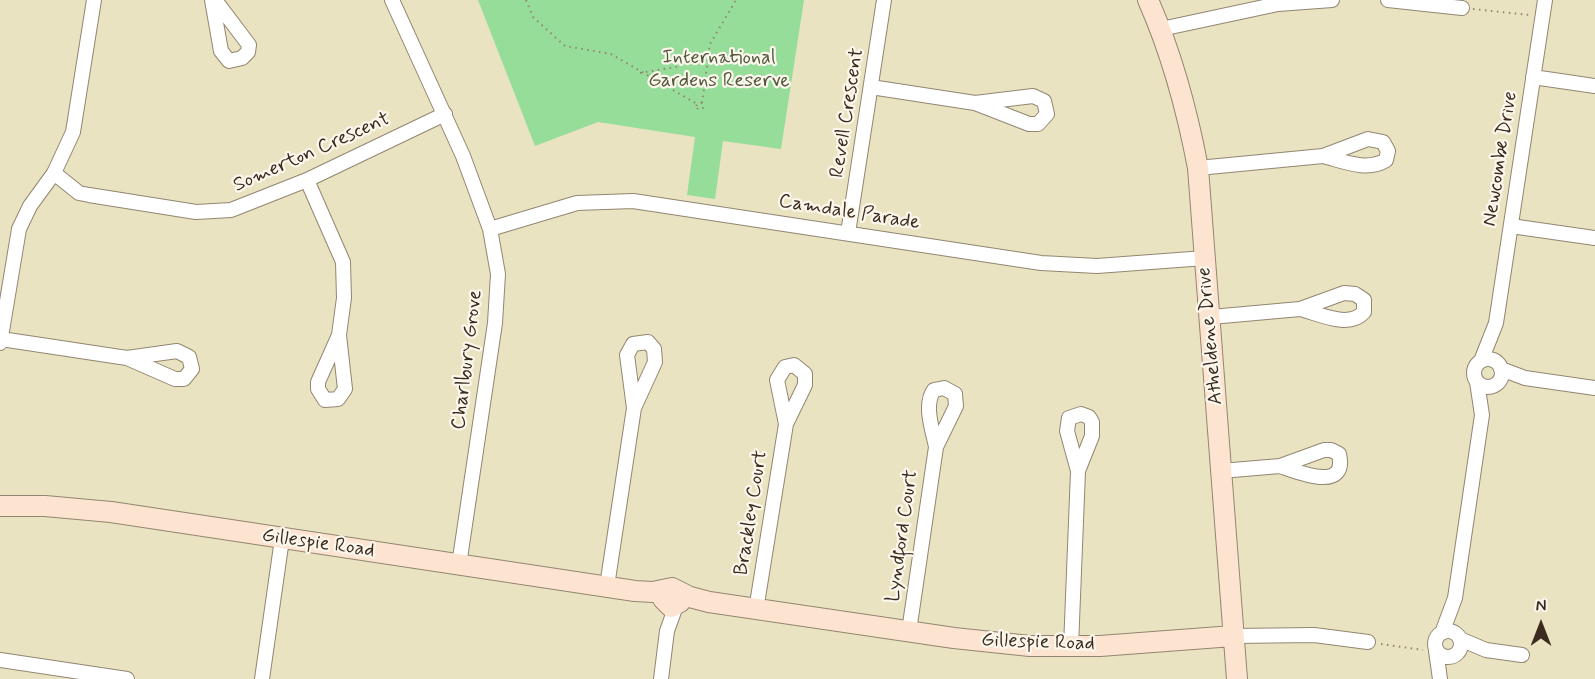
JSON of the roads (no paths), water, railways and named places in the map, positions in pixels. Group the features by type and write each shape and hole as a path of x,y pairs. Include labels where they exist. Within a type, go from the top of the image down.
{"street":[{"path":"94,0 73,132 54,173 30,206 19,229 0,341 127,358"},
{"name":"Charlbury Grove","path":"392,0 445,114 490,229 498,274 497,308 459,565"},
{"name":"Revell Crescent","path":"848,232 884,0"},
{"name":"Atheldene Drive","path":"1148,0 1161,29 1188,118 1198,168 1237,679"},
{"path":"1161,29 1278,4 1332,0"},
{"path":"1388,0 1462,8"},
{"name":"Newcombe Drive","path":"1496,323 1501,368 1488,384 1475,368 1481,361 1496,323 1545,0"},
{"path":"1533,77 1595,86"},
{"path":"871,87 975,103"},
{"name":"Somerton Crescent","path":"54,173 80,193 89,195 196,212 231,210 307,180 445,114"},
{"path":"1198,168 1323,156"},
{"path":"307,180 343,262 344,298 339,335"},
{"name":"Camdale Parade","path":"490,229 555,207 603,200 687,208 1069,266 1204,258"},
{"path":"1510,226 1595,238"},
{"path":"1211,317 1300,309"},
{"path":"1481,361 1490,359 1501,368 1525,378 1595,388"},
{"path":"1430,650 1442,633 1455,598 1488,384 1525,378"},
{"path":"607,586 634,408"},
{"name":"Brackley Court","path":"756,610 786,424"},
{"name":"Lyndford Court","path":"909,631 936,447"},
{"path":"1221,471 1280,466"},
{"path":"1071,647 1078,471"},
{"name":"Gillespie Road","path":"0,506 45,506 111,512 607,586 672,600 709,602 995,643 1071,647 1233,636 1314,635 1368,642"},
{"path":"262,679 282,539"},
{"path":"1446,679 1454,656 1460,648 1455,598"},
{"path":"660,679 672,600"},
{"path":"1442,633 1451,632 1486,650 1522,655"},
{"path":"1430,650 1444,657 1486,650"},
{"path":"1430,650 1440,679"},
{"path":"0,660 127,679"}],"park label":[{"name":"International Gardens Reserve","path":"719,70"}]}
